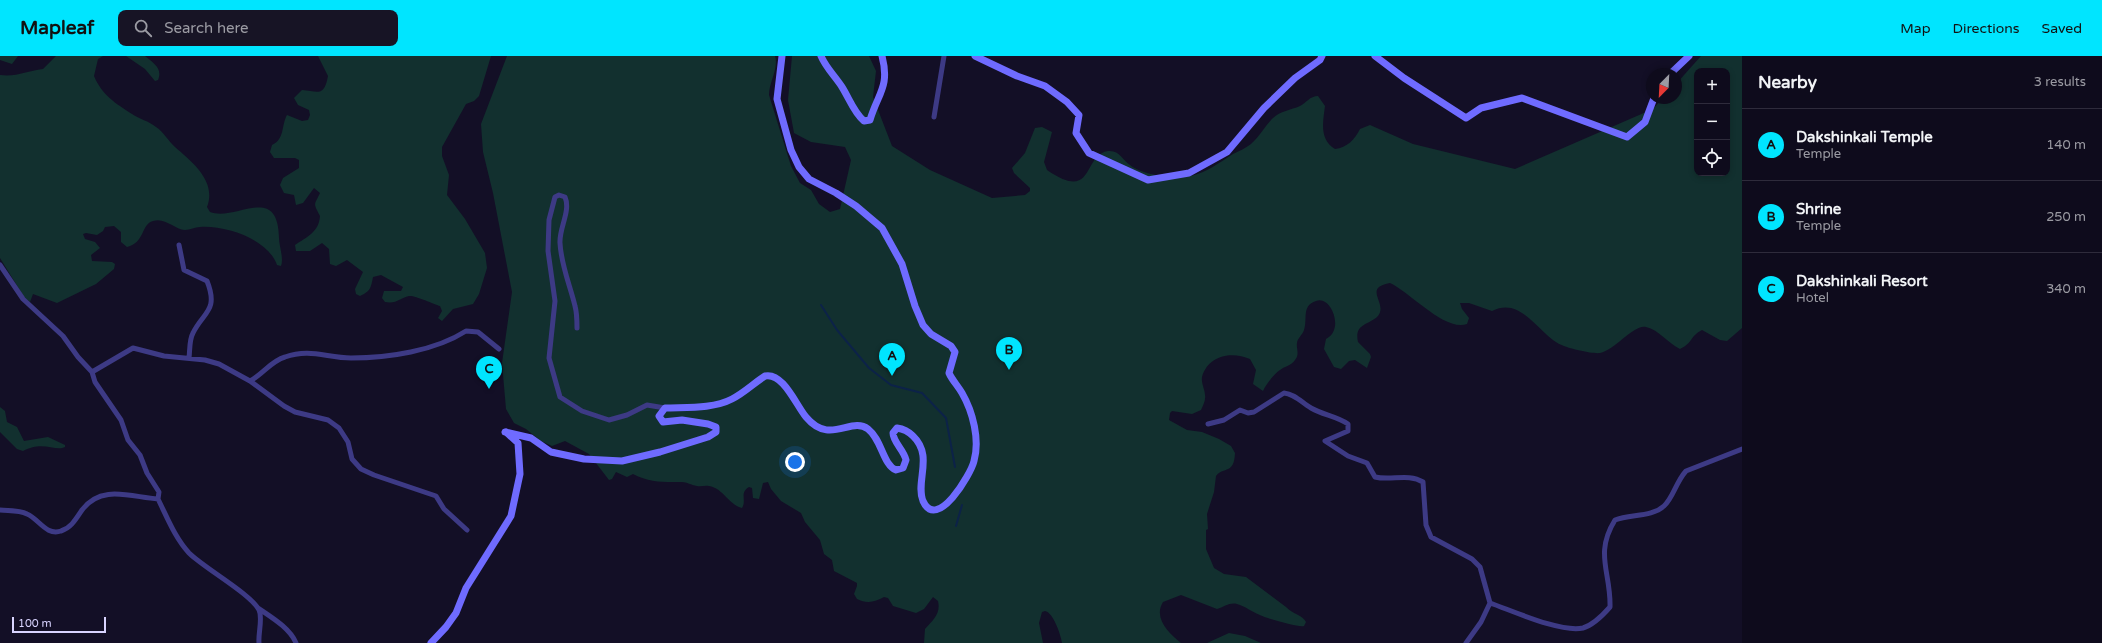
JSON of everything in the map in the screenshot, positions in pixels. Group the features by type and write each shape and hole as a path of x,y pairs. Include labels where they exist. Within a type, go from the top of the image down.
{"main road":[{"path":"431,643 446,627 456,613 466,588 511,516 520,474 518,443 505,432 531,438 551,452 584,459 619,461 660,452 708,437 716,432 716,427 708,424 679,420 662,422 659,416 665,408 690,407 726,402 736,397 765,376 773,376 784,384 807,418 820,429 834,430 859,426 867,428 879,441 887,462 894,469 901,470 906,460 901,447 893,437 893,431 900,428 910,433 918,442 922,454 923,499 926,505 933,509 943,507 956,494 974,463 976,444 971,415 963,394 949,372 955,352 951,346 931,334 923,325 915,306 902,264 889,237 882,228 856,206 803,174 794,158 777,99 782,56"},
{"path":"821,56 825,65 841,86 859,117 864,121 870,120 884,88 886,71 882,56"},
{"path":"975,56 1017,76 1045,86 1066,102 1079,115 1076,133 1089,153 1148,180 1189,173 1227,152 1264,108 1295,78 1320,60 1322,56"},
{"path":"1375,56 1404,78 1466,118 1481,108 1522,98 1627,137 1645,122 1652,104"},
{"path":"1676,68 1689,56"}],"street":[{"path":"934,116 944,56"},
{"path":"577,328 576,307 564,272 560,242 563,220 567,209 566,201 565,197 559,195 555,197 548,220 548,251 555,301 549,358 560,397 582,411 608,420 627,415 647,405 665,408"},
{"path":"179,245 184,270 207,281 211,297 207,315 192,333 189,358"},
{"path":"0,265 23,299 63,336 78,357 92,372 95,382 121,420 128,440 140,455 147,473 159,492 158,499 170,522 190,553 243,594 258,608 276,620 293,637 296,643"},
{"path":"250,381 263,374 273,362 304,352 351,358 396,354 452,340 466,331 478,332 499,349"},
{"path":"92,372 133,348 164,356 205,360 220,364 250,381 284,406 295,412 328,420 339,428 348,442 352,459 361,469 374,475 436,496 444,509 467,530"},
{"path":"1208,424 1224,420 1240,410 1248,413 1254,412 1284,393 1295,396 1318,412 1334,416 1348,424 1348,431 1325,441 1348,456 1367,463 1375,476 1383,479 1416,478 1423,482 1426,525 1431,537 1472,559 1480,567 1490,603 1481,622 1466,643"},
{"path":"1490,603 1554,625 1572,629 1584,628 1591,624 1610,607 1610,596 1604,561 1605,540 1615,520 1656,512 1665,506 1680,478 1686,471 1742,449"},
{"path":"0,510 17,511 28,514 48,531 60,532 72,525 88,502 98,497 116,492 138,498 158,499"},
{"path":"258,608 261,617 258,631 259,643"}],"green space":[{"path":"0,56 18,56 12,64 0,60"},
{"path":"56,56 103,56 98,59 94,76 97,83 110,98 120,106 159,129 173,145 189,159 206,181 209,189 207,207 210,212 220,214 254,208 264,208 271,212 277,221 282,256 281,266 277,265 265,248 255,241 233,231 210,227 198,227 185,230 157,220 149,223 137,242 127,247 121,242 121,232 114,226 105,227 103,231 97,235 86,233 83,234 85,239 95,242 100,248 91,255 92,261 112,262 115,264 114,269 96,284 57,303 33,294 30,302 24,297 0,258 0,75 17,75 43,69"},
{"path":"126,56 145,56 158,69 158,80 155,81 145,69"},
{"path":"318,56 491,56 479,96 474,101 466,104 442,147 442,156 449,175 447,195 465,219 485,253 487,268 479,294 473,304 453,309 442,321 438,318 442,311 440,306 419,298 409,296 395,302 385,302 382,298 384,291 401,291 403,287 381,275 373,277 371,286 366,292 360,296 356,294 355,289 363,272 347,260 336,266 330,264 329,249 322,243 310,251 296,251 295,245 312,234 319,222 320,216 315,204 320,193 314,188 303,203 296,205 294,195 284,193 280,185 283,178 299,168 299,160 295,158 274,158 270,152 272,145 281,136 287,115 302,121 308,120 310,115 309,110 298,105 294,98 302,90 319,92 324,88 328,76"},
{"path":"507,56 775,56 776,65 770,85 769,95 791,166 800,183 811,190 819,204 830,212 840,209 851,160 845,147 811,142 794,133 788,100 792,56 869,56 876,71 873,97 892,146 930,170 992,198 1025,195 1030,191 1030,188 1014,173 1012,168 1025,153 1035,128 1042,127 1052,132 1044,162 1047,170 1062,179 1073,182 1081,180 1094,160 1100,154 1108,151 1115,152 1135,169 1142,172 1159,176 1185,177 1208,170 1247,147 1276,116 1282,112 1300,106 1315,96 1318,96 1325,106 1323,124 1324,135 1326,140 1335,149 1347,145 1356,136 1360,129 1370,125 1413,144 1515,169 1653,109 1658,104 1682,104 1682,77 1701,56 1742,56 1742,328 1727,341 1720,340 1702,330 1680,349 1655,331 1646,327 1641,327 1630,333 1606,351 1592,353 1567,347 1555,342 1531,320 1522,313 1513,309 1503,308 1492,311 1469,303 1460,303 1462,309 1469,318 1467,324 1458,325 1448,322 1438,317 1390,283 1382,285 1378,289 1377,293 1380,312 1377,317 1360,328 1358,332 1358,342 1370,354 1371,357 1367,368 1355,360 1349,361 1341,369 1334,367 1324,349 1326,339 1332,335 1335,328 1334,314 1327,303 1316,301 1308,306 1304,330 1297,341 1298,354 1296,358 1292,364 1275,374 1263,391 1253,384 1256,370 1250,359 1236,355 1228,355 1215,360 1205,370 1202,377 1202,382 1205,397 1201,410 1192,414 1172,411 1170,413 1169,420 1187,430 1202,432 1219,439 1231,446 1235,453 1231,467 1222,471 1216,476 1214,492 1207,514 1208,529 1206,530 1206,549 1214,568 1224,574 1246,577 1305,620 1306,622 1304,626 1268,618 1237,604 1229,604 1217,609 1181,595 1163,602 1160,608 1160,614 1167,630 1181,643 1062,643 1054,619 1048,612 1045,611 1042,612 1039,623 1043,643 924,643 925,629 937,613 939,606 938,601 933,597 924,609 916,613 893,606 888,598 884,597 871,602 864,602 857,599 854,594 857,583 834,571 832,560 824,554 820,540 805,522 801,513 781,501 771,489 768,482 763,483 759,499 753,498 752,488 749,487 746,489 744,492 744,502 742,508 733,504 714,487 695,486 684,482 663,482 645,479 633,474 627,477 616,472 612,479 609,480 589,454 565,441 552,446 541,441 526,429 514,423 506,409 502,363 512,292 493,193 483,152 481,124"},
{"path":"0,407 5,411 7,422 17,427 24,441 48,437 65,445 65,447 57,448 37,446 23,451 17,449 0,432"},
{"path":"1229,633 1245,636 1261,643 1207,643"}],"waterway":[{"path":"821,305 837,330 869,368 891,385 922,393 946,418 955,467"},
{"path":"956,526 962,505"}],"place":[{"name":"Shrine","path":"1009,370"},
{"name":"Dakshinkali Temple","path":"892,376"},
{"name":"Dakshinkali Resort","path":"489,389"}]}
